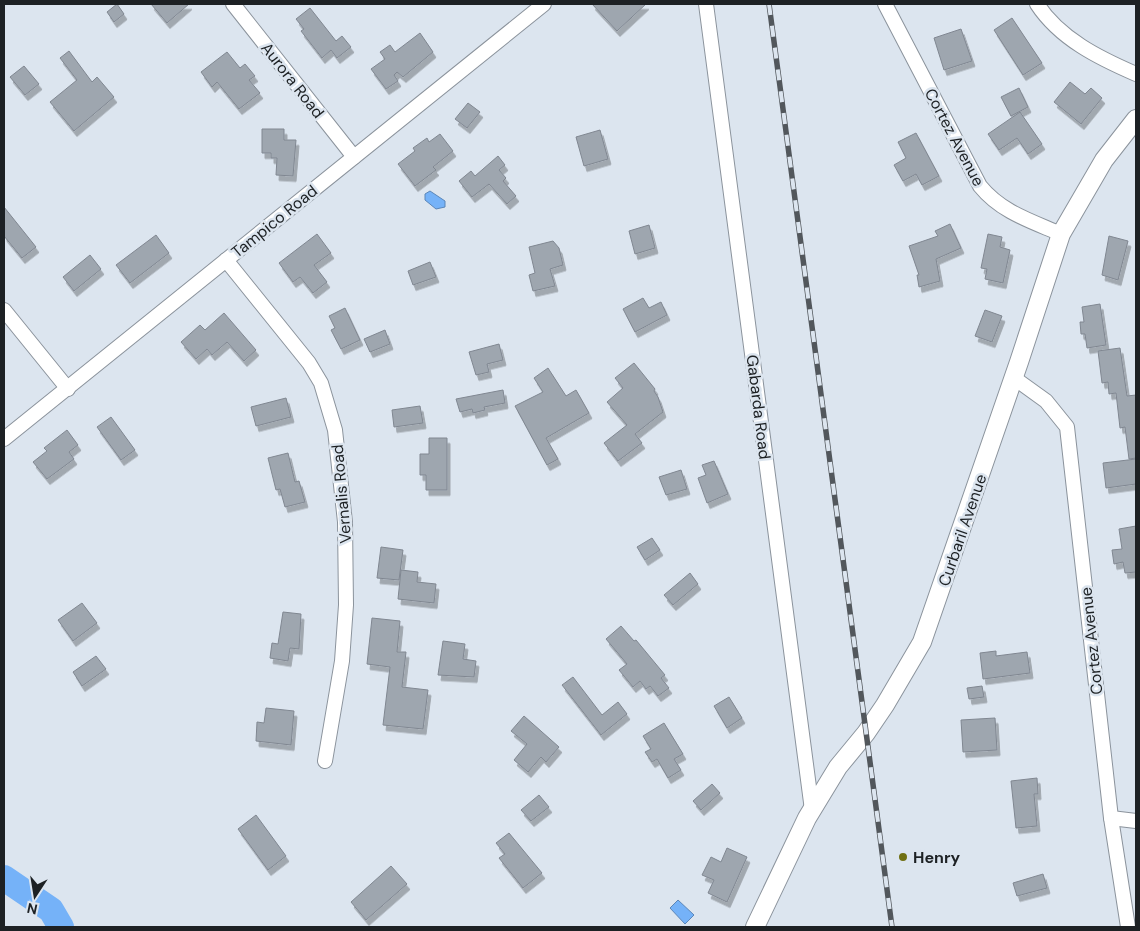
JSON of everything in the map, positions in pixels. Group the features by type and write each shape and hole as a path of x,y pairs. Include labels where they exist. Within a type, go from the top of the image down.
{"street":[{"name":"Aurora Road","path":"233,4 354,157"},
{"name":"Tampico Road","path":"4,440 544,4"},
{"name":"Gabarda Road","path":"706,4 812,810"},
{"name":"Cortez Avenue","path":"885,4 980,186 990,198 1009,212 1061,234"},
{"path":"1037,4 1066,35 1089,52 1136,74"},
{"name":"Curbaril Avenue","path":"755,927 812,810 838,768 866,733 885,705 922,642 1014,378 1061,234 1104,160 1136,119"},
{"name":"Vernalis Road","path":"226,260 309,364 321,383 336,430 345,522 346,604 342,661 325,761"},
{"path":"4,310 68,389"},
{"name":"Cortez Avenue","path":"1014,378 1046,401 1067,427 1111,818 1128,927"},
{"path":"1111,818 1136,821"}],"water":[{"path":"430,191 445,201 445,207 436,209 425,200 425,194"},
{"path":"678,900 694,915 685,924 670,908"}],"building":[{"path":"117,4 124,14 114,22 107,12"},
{"path":"151,4 189,4 167,23"},
{"path":"592,4 646,4 617,31"},
{"path":"310,8 336,41 342,36 351,47 337,58 331,50 322,58 301,31 304,29 296,19"},
{"path":"1012,18 1042,63 1023,75 994,30"},
{"path":"961,29 972,61 944,70 934,38"},
{"path":"420,33 433,52 403,77 397,72 394,75 398,81 386,89 371,69 385,59 380,52 390,45 395,52"},
{"path":"69,51 92,82 97,77 114,97 74,131 50,102 77,80 60,58"},
{"path":"227,52 240,68 245,64 255,76 249,80 260,93 239,109 217,82 212,87 201,72"},
{"path":"24,66 39,84 25,95 10,77"},
{"path":"1070,82 1085,94 1091,88 1102,98 1081,124 1054,102"},
{"path":"1019,88 1028,107 1011,116 1001,97"},
{"path":"468,103 480,112 467,128 455,119"},
{"path":"1020,112 1042,144 1028,154 1017,138 999,150 988,134"},
{"path":"262,129 284,129 284,140 296,140 293,176 276,175 277,158 271,158 271,153 262,153"},
{"path":"600,130 608,159 584,166 576,137"},
{"path":"916,133 939,176 922,185 916,174 903,181 894,165 906,158 898,142"},
{"path":"440,134 453,151 433,167 436,170 415,186 398,164 415,151 413,148 427,138 429,142"},
{"path":"498,156 505,165 499,170 506,178 503,181 516,196 507,204 489,184 472,197 459,181 471,171 475,176"},
{"path":"4,207 36,247 22,258 4,236"},
{"path":"950,224 961,248 936,259 940,281 919,287 917,275 919,275 909,246 938,236 935,231"},
{"path":"649,225 655,248 635,254 629,231"},
{"path":"317,234 331,253 314,265 327,282 313,293 300,277 293,282 279,263"},
{"path":"988,234 1002,237 1000,247 1010,250 1003,283 985,279 987,269 981,268"},
{"path":"156,235 169,253 130,283 116,265"},
{"path":"1109,236 1128,241 1118,280 1102,275"},
{"path":"553,241 559,248 563,265 550,269 555,286 533,291 529,275 535,273 529,247"},
{"path":"90,255 101,269 74,291 63,277"},
{"path":"430,262 436,277 413,285 408,271"},
{"path":"643,298 649,308 661,302 667,315 635,332 623,309"},
{"path":"1100,304 1106,345 1087,348 1085,334 1081,334 1080,322 1084,322 1082,307"},
{"path":"345,308 360,340 341,349 331,330 335,328 329,316"},
{"path":"985,310 1002,316 992,342 975,336"},
{"path":"224,313 256,350 244,361 227,342 212,355 207,349 196,359 181,342 200,325 205,330"},
{"path":"385,330 390,344 370,352 364,339"},
{"path":"499,344 503,360 487,364 489,372 476,375 469,352"},
{"path":"1120,348 1127,396 1136,395 1136,458 1129,459 1125,427 1120,428 1116,393 1109,394 1108,382 1102,383 1098,351"},
{"path":"634,363 655,389 654,391 663,412 635,434 642,443 618,461 604,443 627,425 607,402 623,388 615,378"},
{"path":"548,368 566,396 576,390 589,413 546,438 558,459 547,465 515,406 543,392 534,378"},
{"path":"503,390 505,403 484,407 485,410 473,413 472,409 460,412 456,399"},
{"path":"286,398 291,417 256,426 251,407"},
{"path":"420,406 423,423 394,427 392,410"},
{"path":"111,417 135,450 121,460 97,427"},
{"path":"67,430 78,445 69,452 74,459 47,479 33,462 47,451 44,448"},
{"path":"429,438 447,438 447,490 426,490 426,475 420,475 420,454 429,454"},
{"path":"288,453 295,482 299,481 305,502 285,507 280,489 276,490 268,458"},
{"path":"1136,459 1136,484 1106,488 1103,463"},
{"path":"714,461 728,494 707,503 698,478 706,475 702,465"},
{"path":"681,470 687,489 666,495 659,477"},
{"path":"1136,526 1136,572 1125,573 1123,562 1114,564 1112,550 1122,549 1119,529"},
{"path":"652,538 660,550 645,560 637,547"},
{"path":"381,547 403,550 399,580 377,578"},
{"path":"401,570 418,572 417,582 436,584 434,603 398,599"},
{"path":"690,573 698,584 673,605 664,595"},
{"path":"82,603 97,623 73,641 58,620"},
{"path":"283,612 301,614 299,649 290,648 288,661 270,658 272,643 278,644"},
{"path":"372,618 400,621 397,652 406,652 402,687 428,690 423,729 383,725 390,667 367,664"},
{"path":"621,626 634,641 636,640 665,675 661,678 669,688 658,696 650,686 646,689 640,681 633,687 619,670 627,664 606,639"},
{"path":"443,641 465,644 463,659 476,661 474,677 438,675"},
{"path":"996,651 996,656 1027,652 1030,673 983,679 980,653"},
{"path":"96,656 106,669 82,686 73,672"},
{"path":"573,677 602,715 618,702 627,714 601,735 562,685"},
{"path":"982,686 984,697 969,699 967,688"},
{"path":"729,697 742,718 727,728 714,706"},
{"path":"266,708 294,711 291,745 256,741 257,722 264,723"},
{"path":"524,716 559,747 546,762 541,757 528,772 514,760 527,744 511,731"},
{"path":"995,718 997,750 963,752 961,720"},
{"path":"664,723 683,754 674,759 681,770 668,778 657,759 652,762 645,752 651,749 643,736"},
{"path":"1037,778 1038,794 1034,794 1037,826 1016,828 1011,781"},
{"path":"712,784 720,793 701,810 693,801"},
{"path":"539,795 549,807 531,821 521,810"},
{"path":"256,815 286,856 268,870 238,829"},
{"path":"509,833 542,873 523,888 499,858 505,854 496,843"},
{"path":"727,848 747,857 727,902 708,893 714,880 702,875 711,857 721,862"},
{"path":"391,866 407,884 366,920 351,902"},
{"path":"1043,874 1047,888 1017,896 1013,883"}],"waterway":[{"path":"4,878 51,910 61,927"}],"railway":[{"path":"769,4 892,927"}],"place":[{"name":"Henry","path":"903,857"}]}
